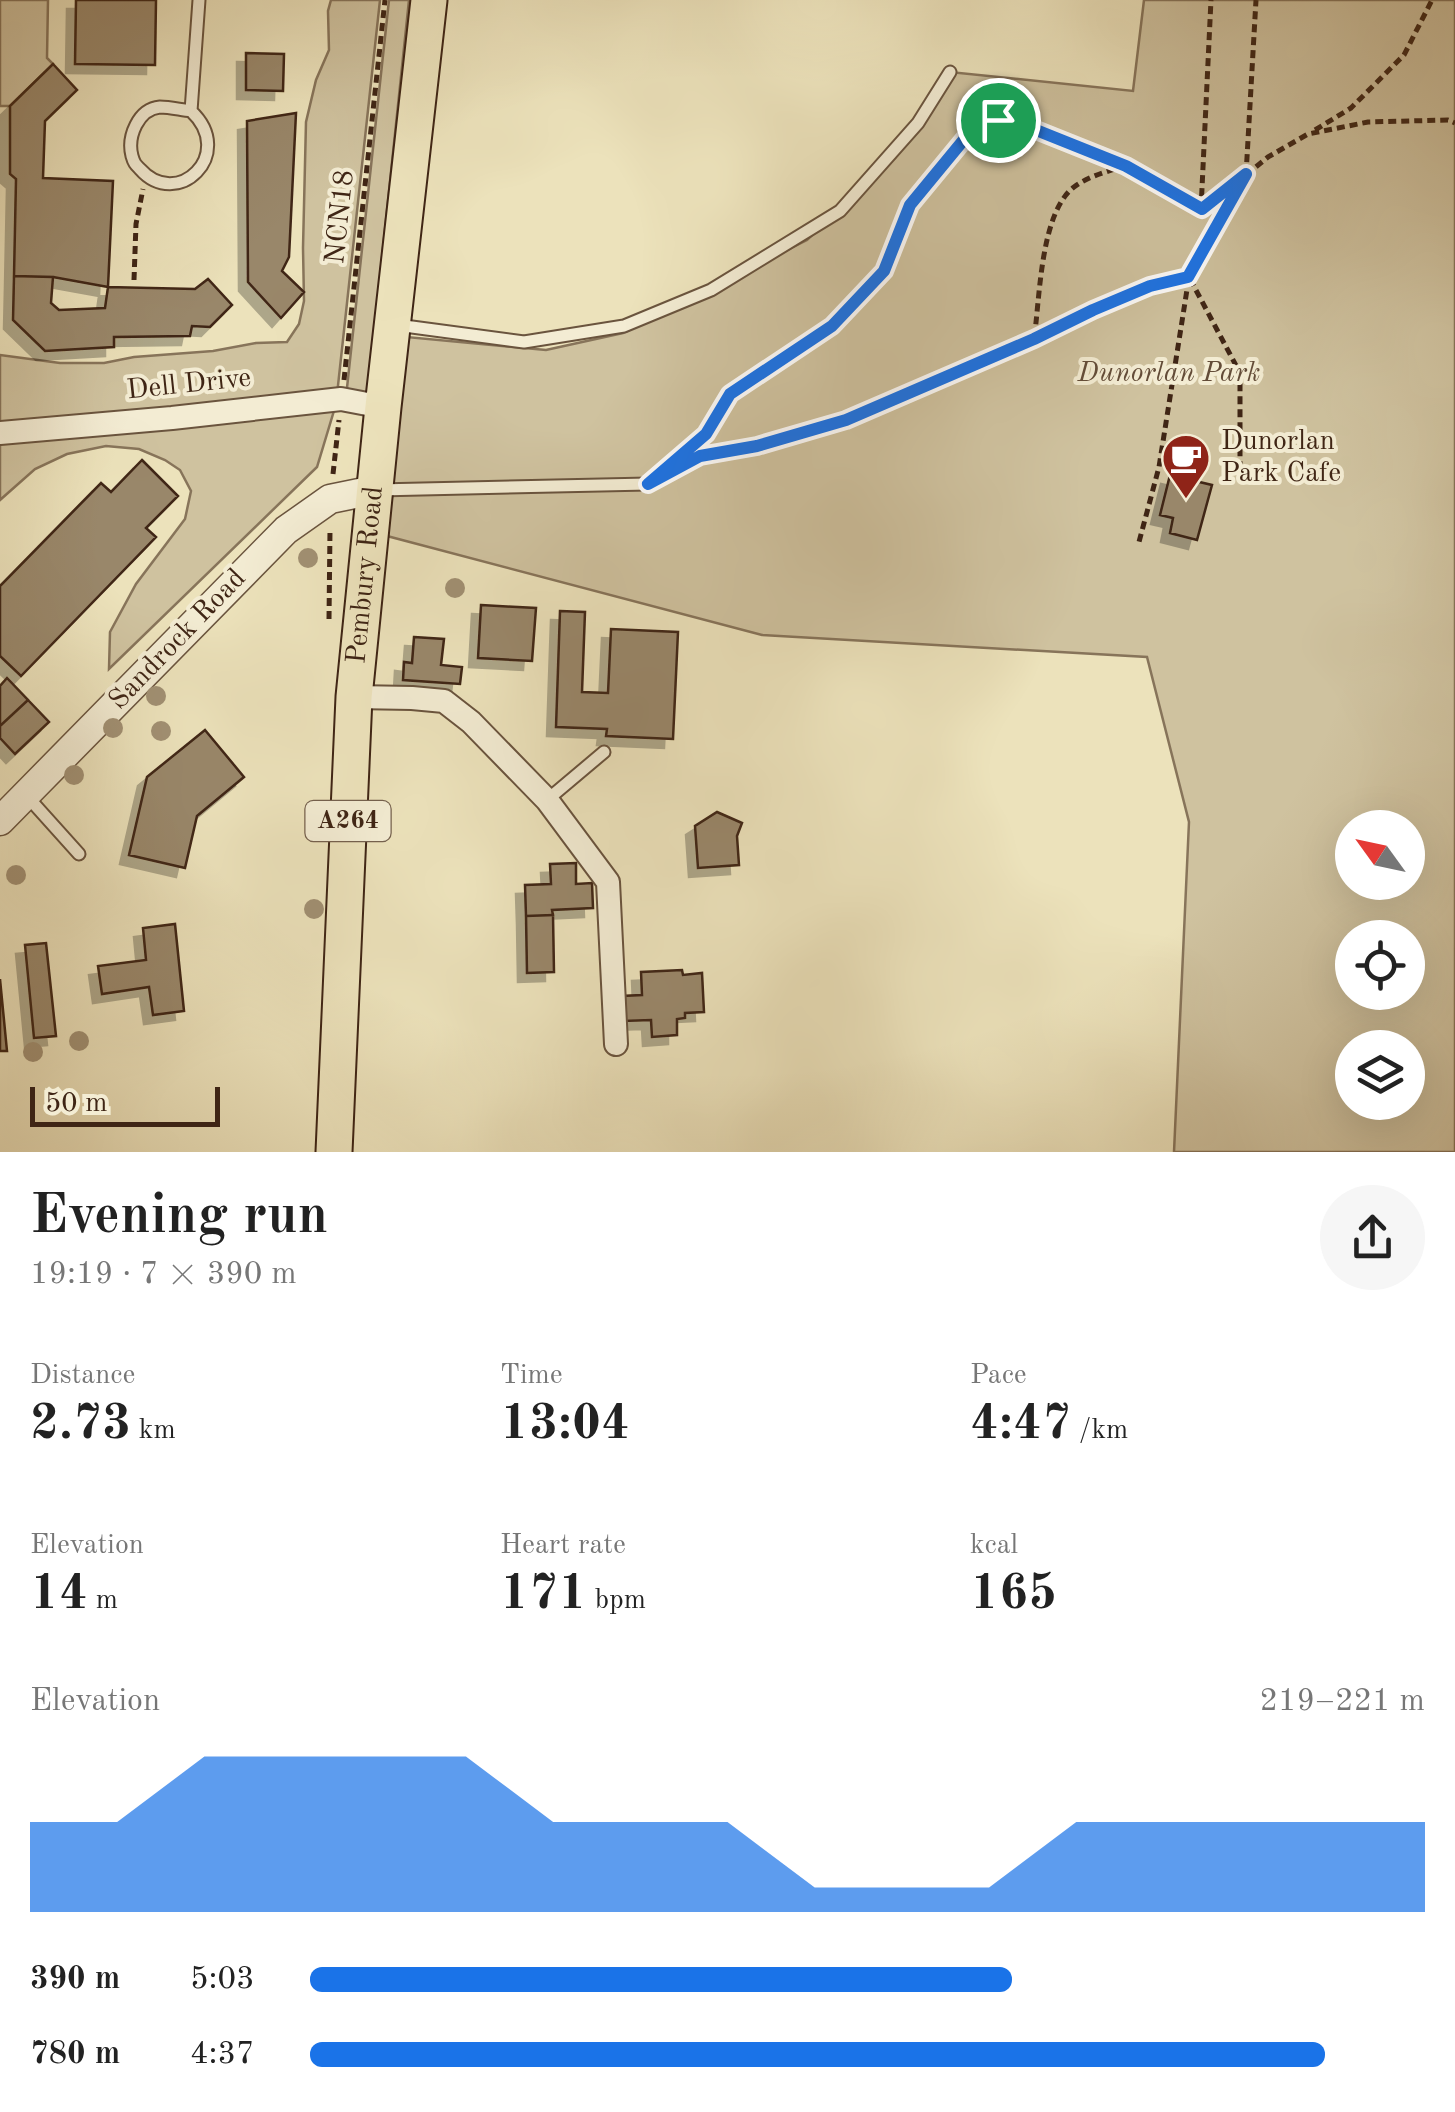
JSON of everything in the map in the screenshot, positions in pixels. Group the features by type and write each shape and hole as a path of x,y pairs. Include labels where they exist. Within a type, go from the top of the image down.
{"main road":[{"name":"Pembury Road","path":"334,1152 354,697 429,0"}],"street":[{"name":"Dell Drive","path":"0,432 341,399 383,407"},
{"name":"Sandrock Road","path":"0,821 286,530 330,499 374,490"},
{"path":"354,697 444,701 471,722 547,800 608,882 616,1044"}],"lane":[{"path":"191,111 199,0"},
{"path":"393,325 524,342 624,326 711,290 840,211 918,123 950,72"},
{"path":"157,107 191,111 201,121 209,144 199,170 180,182 166,184 147,177 135,164 130,142 142,116 157,107"},
{"path":"374,490 648,484"},
{"path":"547,800 604,752"},
{"path":"26,795 79,854"}],"path":[{"name":"NCN18","path":"336,439 386,0"},
{"path":"1202,209 1212,0"},
{"path":"1139,542 1159,467 1188,277 1246,174 1256,0"},
{"path":"1202,209 1268,157 1351,108 1404,56 1432,0"},
{"path":"648,484 706,434 730,394 832,326 884,271 910,205 971,131 998,120 1036,130 1126,166 1202,209"},
{"path":"1308,134 1368,122 1448,120 1455,124"},
{"path":"1034,339 1044,253 1055,212 1071,189 1126,166"},
{"path":"134,280 136,224 147,177"},
{"path":"648,484 700,456 757,446 846,420 1136,292 1188,277"},
{"path":"1188,277 1240,373 1240,465"},
{"path":"329,636 330,499"}],"green space":[{"path":"0,0 48,0 47,58 53,64 10,106 0,106"},
{"path":"331,0 380,0 336,404 317,467 109,669 110,632 136,584 185,519 191,491 180,470 165,460 139,449 106,446 67,454 35,469 0,500 0,355 60,363 104,363 287,342 299,324 304,301 306,122 316,80 329,50"},
{"path":"389,0 409,0 367,401 346,397"},
{"name":"Dunorlan Park","path":"1144,0 1455,0 1455,1152 1174,1152 1189,822 1147,657 762,635 387,536 407,337 546,350 623,333 807,240 895,158 950,72 1133,91"}],"building":[{"path":"76,0 156,0 155,65 75,64"},
{"path":"246,53 284,54 283,91 246,90"},
{"path":"53,64 77,90 45,121 43,178 113,181 108,287 53,277 14,276 16,179 10,174 10,106"},
{"path":"296,113 289,257 282,271 304,292 281,318 248,282 247,121"},
{"path":"14,276 53,277 51,303 59,310 105,308 108,287 195,289 208,279 232,305 210,327 192,326 190,336 114,337 114,347 45,351 13,320"},
{"path":"142,460 178,496 146,528 156,537 21,676 0,656 0,586 101,483 111,492"},
{"name":"Dunorlan Park Cafe","path":"1170,475 1212,485 1197,540 1170,533 1173,518 1160,515"},
{"path":"481,605 536,608 532,661 478,658"},
{"path":"560,611 585,612 582,692 608,693 611,629 678,632 673,739 606,736 607,729 556,727"},
{"path":"414,637 444,639 441,665 462,667 460,684 403,680 404,662 412,663"},
{"path":"7,678 28,700 0,726 0,686"},
{"path":"28,700 49,722 15,754 0,738 0,726"},
{"path":"205,730 244,777 197,816 185,868 129,855 147,777"},
{"path":"717,812 742,823 737,836 739,865 698,868 695,826"},
{"path":"576,863 576,884 592,883 593,908 526,916 525,885 551,884 550,864"},
{"path":"553,915 554,972 527,973 526,916"},
{"path":"175,924 184,1011 153,1015 149,987 102,994 98,966 146,960 143,928"},
{"path":"46,943 56,1036 34,1038 25,945"},
{"path":"682,970 683,975 702,973 704,1012 685,1013 685,1018 677,1019 677,1035 652,1037 651,1020 623,1021 621,996 642,995 641,972"},
{"path":"0,979 7,1051 0,1051"}],"place":[{"name":"Dunorlan Park Cafe","path":"1186,500"}],"route":[{"path":"998,120 1036,130 1126,166 1202,209 1246,174 1188,277 1150,286 846,420 757,446 700,456 648,484 706,434 730,394 832,326 884,271 910,205 971,131 998,120"}]}
